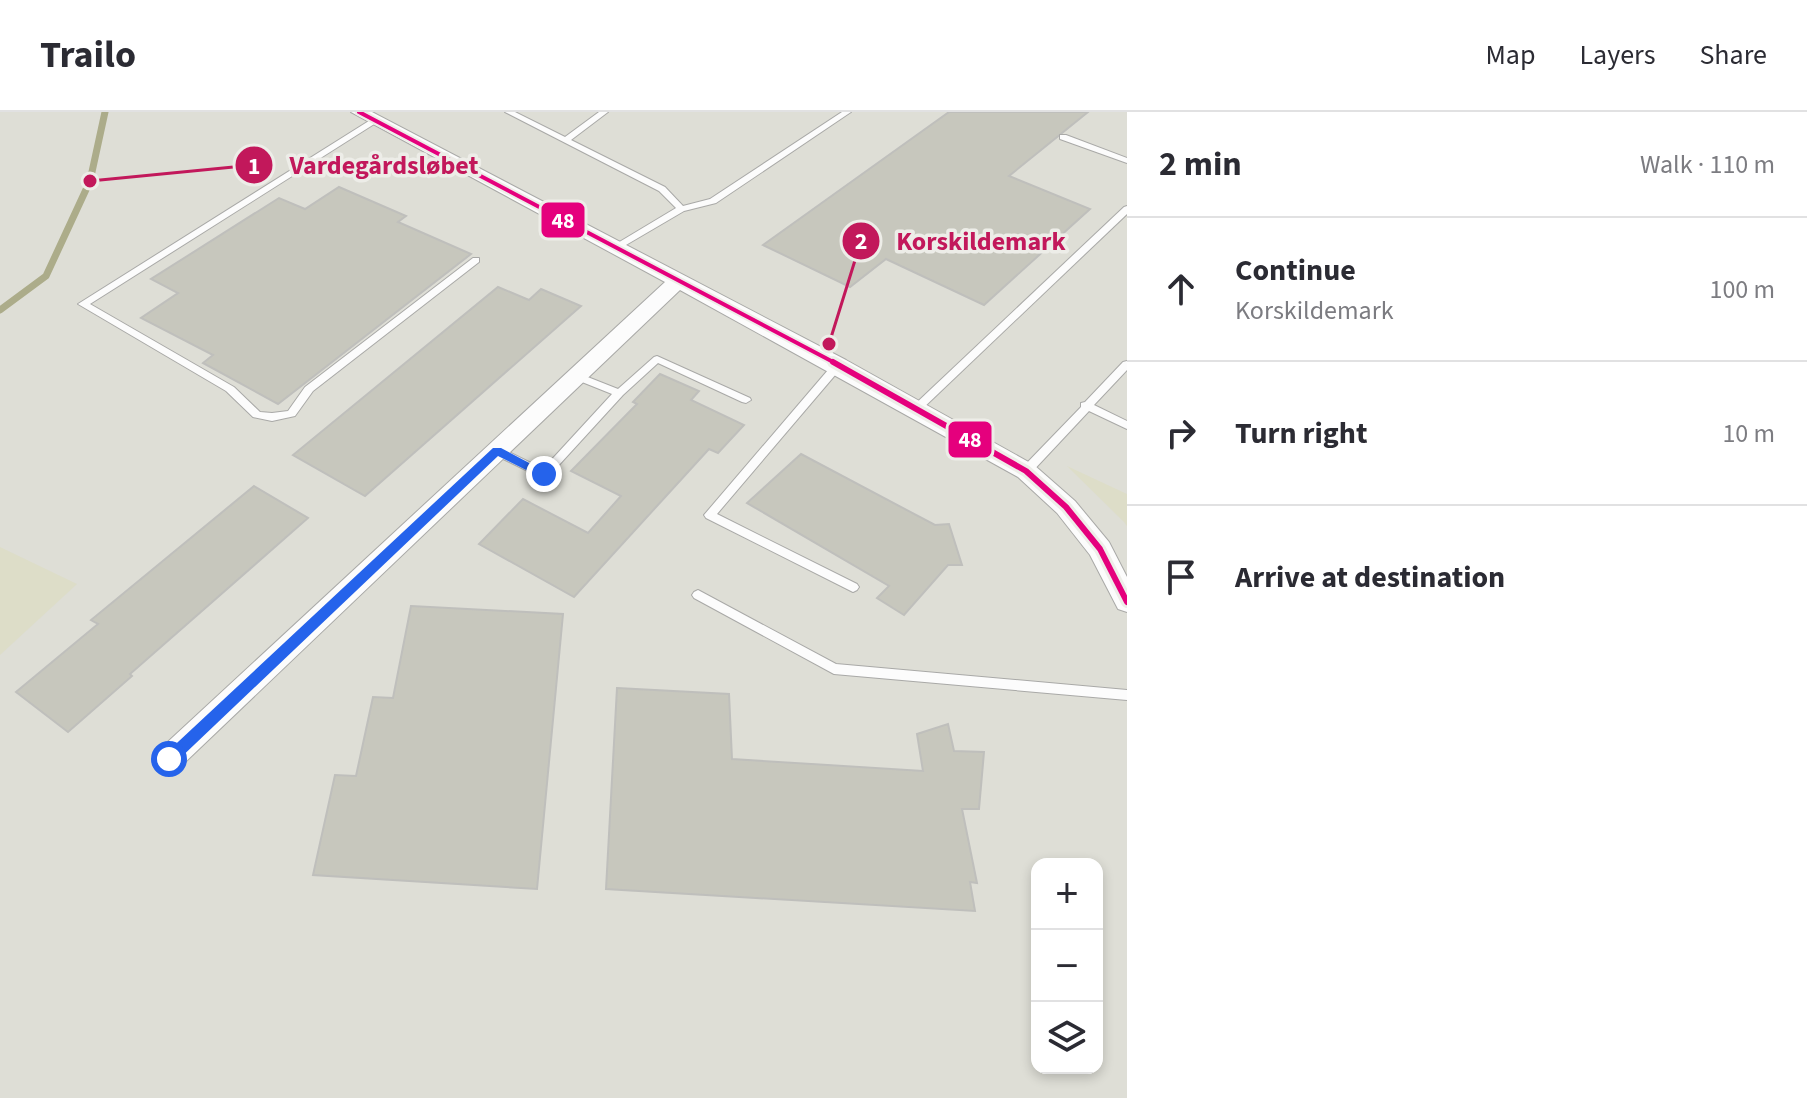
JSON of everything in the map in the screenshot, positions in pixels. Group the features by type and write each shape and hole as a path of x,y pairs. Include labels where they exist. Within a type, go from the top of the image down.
{"street":[{"path":"367,116 838,365 1026,471 1066,507 1100,549 1127,602"},
{"path":"169,759 677,281"}],"lane":[{"path":"509,112 662,189 681,209"},
{"path":"566,140 604,112"},
{"path":"614,249 681,209 713,201 847,112"},
{"path":"367,116 83,304 230,389 257,415 272,417 291,414 309,389 476,260"},
{"path":"1063,137 1127,161"},
{"path":"916,409 1127,209"},
{"path":"497,451 544,474 619,393 657,359 746,400"},
{"path":"1026,471 1127,364"},
{"path":"838,365 710,515 853,587"},
{"path":"576,376 619,393"},
{"path":"1085,405 1127,425"},
{"path":"698,595 834,669 1127,695"}],"shaded area":[{"path":"0,112 1127,112 1127,1098 0,1098"}],"green space":[{"path":"1067,466 1127,494 1127,526 1124,522"},
{"path":"0,547 77,584 0,655"}],"building":[{"path":"949,112 1088,112 1009,176 1090,209 984,305 886,259 850,287 763,245"},
{"path":"339,187 406,216 398,222 471,254 278,404 203,363 213,355 141,318 178,293 151,279 279,198 305,209"},
{"path":"498,287 529,300 541,289 581,306 365,496 293,455"},
{"path":"660,374 699,391 691,400 744,425 718,453 709,449 574,597 479,544 523,499 588,533 621,496 571,471 637,404 633,402"},
{"path":"801,454 935,525 949,524 962,565 948,565 904,615 877,598 889,586 747,503"},
{"path":"254,486 308,518 68,732 16,692 98,624 91,620"},
{"path":"411,606 563,614 537,889 313,875 335,775 356,776 373,697 393,698"},
{"path":"617,688 729,694 732,759 923,771 917,734 948,724 954,751 984,752 979,809 962,809 977,883 970,882 975,911 606,889"}],"waterway":[{"path":"0,310 46,276 90,181 105,112"}],"transit line":[{"name":"48","path":"359,112 838,365 1026,471 1066,507 1100,549 1127,602"}],"place":[{"name":"Vardegårdsløbet","path":"90,181"},
{"name":"Korskildemark","path":"829,344"}],"route":[{"path":"169,759 497,451 544,474"}]}
